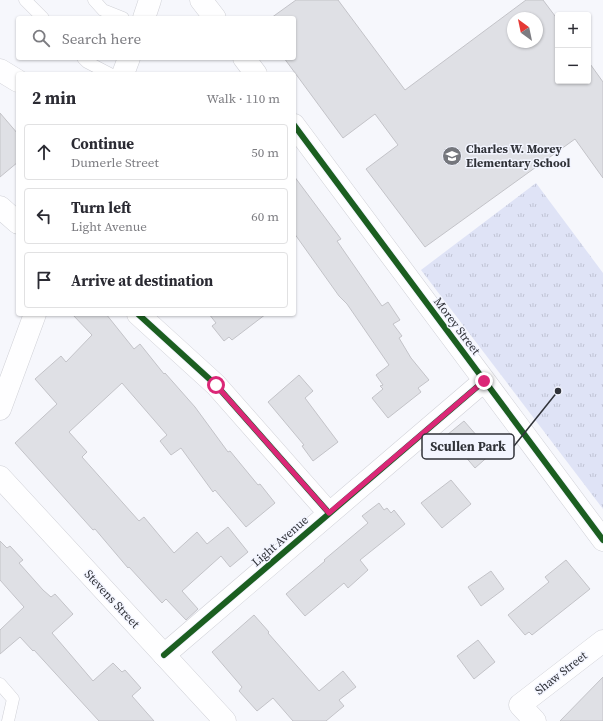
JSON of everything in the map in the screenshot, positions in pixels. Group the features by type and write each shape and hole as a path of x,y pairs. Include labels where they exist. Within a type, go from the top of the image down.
{"street":[{"path":"145,16 150,0"},
{"path":"201,0 213,16"},
{"path":"124,72 128,60"},
{"path":"246,60 254,72"},
{"path":"0,70 16,80"},
{"name":"Morey Street","path":"296,128 603,540"},
{"path":"0,207 16,221"},
{"path":"0,409 34,316"},
{"path":"140,316 216,385 329,513"},
{"name":"Light Avenue","path":"164,655 484,381"},
{"name":"Stevens Street","path":"0,477 225,721"},
{"name":"Shaw Street","path":"535,721 520,705 603,641"}],"lane":[{"path":"25,0 41,16"},
{"path":"94,0 103,10 118,16"},
{"path":"85,60 106,72"},
{"path":"0,684 13,699 8,721"}],"green space":[{"path":"536,183 603,273 603,509 421,270"}],"building":[{"name":"Charles W. Morey Elementary School","path":"296,0 338,0 405,90 507,14 507,48 543,48 543,12 510,12 526,0 543,0 555,16 555,84 591,84 591,65 603,82 603,178 575,139 425,247 366,169 398,145 375,114 343,138 296,74 296,72 294,72 285,60 296,60 296,16 274,16"},
{"path":"0,113 16,132 16,164 0,177"},
{"path":"296,179 341,239 337,241 382,306 388,302 400,320 393,324 402,336 399,338 411,358 429,380 418,388 421,392 388,418 372,398 383,389 380,386 383,385 376,375 389,365 347,304 339,296 296,236"},
{"path":"74,316 108,316 134,349 140,344 164,374 165,373 195,407 228,452 230,451 275,503 246,527 215,490 213,492 181,448 171,455 160,441 167,435 122,383 69,432 87,452 82,457 139,521 144,517 174,553 197,532 207,544 228,527 248,552 230,567 221,556 182,591 198,609 186,620 166,599 162,603 129,567 128,568 95,529 93,530 15,443 57,404 35,379 61,356 66,362 92,335"},
{"path":"211,316 263,316 232,340 229,337 224,341 212,326 216,323"},
{"path":"299,375 313,391 305,398 338,442 313,461 302,446 304,445 268,402"},
{"path":"464,421 492,453 475,468 447,435"},
{"path":"451,480 471,504 442,528 421,503"},
{"path":"379,503 384,510 387,508 391,513 394,510 405,524 360,560 368,570 348,588 344,583 305,616 286,594 368,523 362,516"},
{"path":"0,541 7,548 10,546 23,560 19,563 43,590 51,597 55,594 73,614 52,633 93,681 113,663 122,672 125,670 141,688 132,696 154,721 99,721 34,650 33,651 20,637 0,654 0,630 24,607 0,580"},
{"path":"566,560 590,589 532,635 529,632 525,635 508,615 549,582 545,577"},
{"path":"491,571 504,589 481,606 468,587"},
{"path":"254,615 319,691 343,671 356,687 339,700 344,706 326,721 293,721 273,698 257,711 239,691 242,687 212,652"},
{"path":"478,640 495,662 474,679 457,656"},
{"path":"603,677 603,721 560,721"}],"cycle path":[{"path":"296,128 603,540"},
{"path":"140,316 216,385 329,513"},
{"path":"164,655 484,381"}],"place":[{"name":"Charles W. Morey Elementary School","path":"452,156"},
{"name":"Scullen Park","path":"558,391"}],"route":[{"path":"216,385 329,513 484,381"}]}
